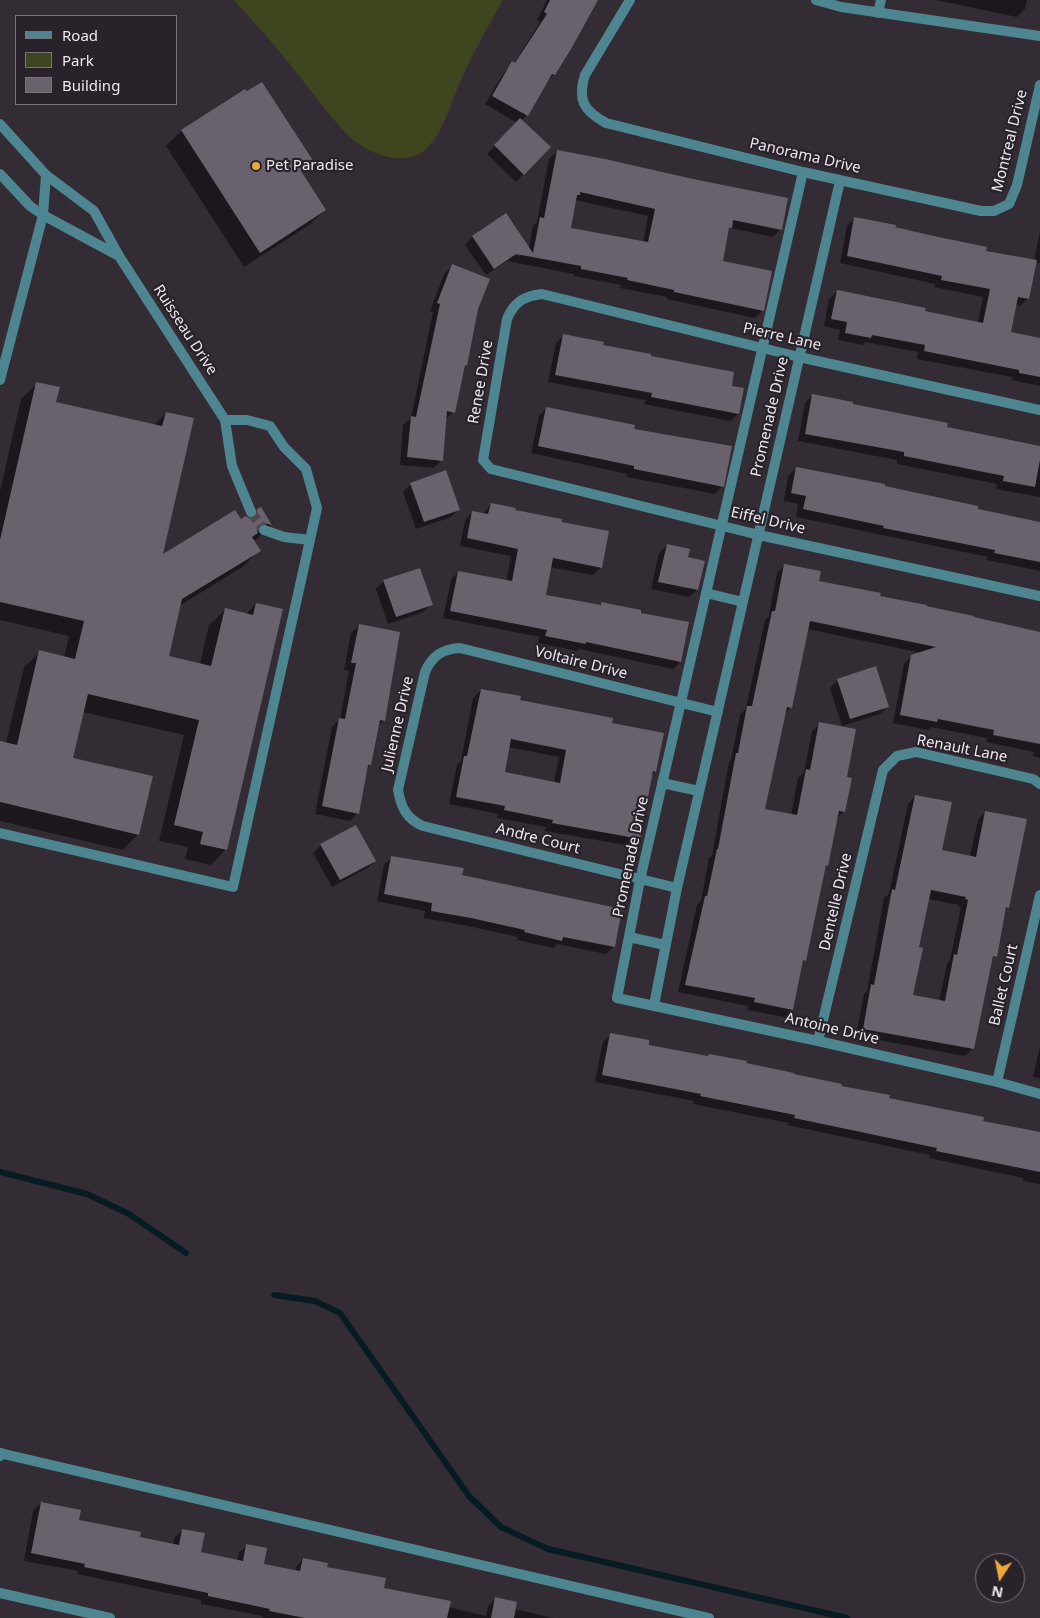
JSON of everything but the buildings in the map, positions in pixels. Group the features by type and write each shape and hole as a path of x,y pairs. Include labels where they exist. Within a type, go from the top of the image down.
{"street":[{"name":"Panorama Drive","path":"630,0 585,75 581,87 582,99 587,110 606,123 840,181 982,211 994,211 1010,204"},
{"path":"816,0 878,13 1040,36"},
{"path":"878,13 881,0"},
{"name":"Montreal Drive","path":"1010,204 1017,185 1040,85"},
{"name":"Ruisseau Drive","path":"0,124 46,175 94,210 119,256 225,420 232,466 251,512"},
{"name":"Promenade Drive","path":"616,998 640,880 803,172"},
{"name":"Ruisseau Drive","path":"0,174 30,206 43,215 119,256"},
{"path":"0,380 43,215 46,175"},
{"name":"Promenade Drive","path":"654,1005 677,888 840,181"},
{"name":"Pierre Lane","path":"519,301 530,295 542,294 800,357 1040,410"},
{"name":"Renee Drive","path":"491,469 483,460 507,319 511,309 519,301"},
{"path":"0,833 232,887 317,508 306,469 284,447 270,426 247,420 225,420"},
{"name":"Eiffel Drive","path":"491,469 758,535 1040,596"},
{"path":"264,530 284,537 310,540"},
{"path":"706,593 743,602"},
{"name":"Voltaire Drive","path":"438,654 448,649 460,648 718,712"},
{"name":"Julienne Drive","path":"401,804 398,790 425,672 430,662 438,654"},
{"name":"Renault Lane","path":"883,770 897,756 916,752 1033,779 1040,784"},
{"name":"Dentelle Drive","path":"818,1041 883,770"},
{"name":"Promenade Drive","path":"662,783 699,791"},
{"name":"Andre Court","path":"401,804 413,821 423,826 677,888"},
{"name":"Ballet Court","path":"997,1082 1040,895"},
{"name":"Promenade Drive","path":"628,937 666,945"},
{"name":"Antoine Drive","path":"616,998 818,1041 997,1082 1040,1094"},
{"path":"0,1454 709,1618"},
{"path":"0,1592 110,1618"}],"green space":[{"path":"234,0 503,0 461,80 433,142 418,154 408,158 396,158 385,156 363,147 346,133"}],"waterway":[{"path":"0,1172 87,1194 129,1214 186,1253"},
{"path":"274,1295 315,1301 340,1313 469,1496 501,1527 548,1549 847,1618"}],"tunnel":[{"path":"251,512 264,530"}],"place":[{"name":"Pet Paradise","path":"256,166"}]}
